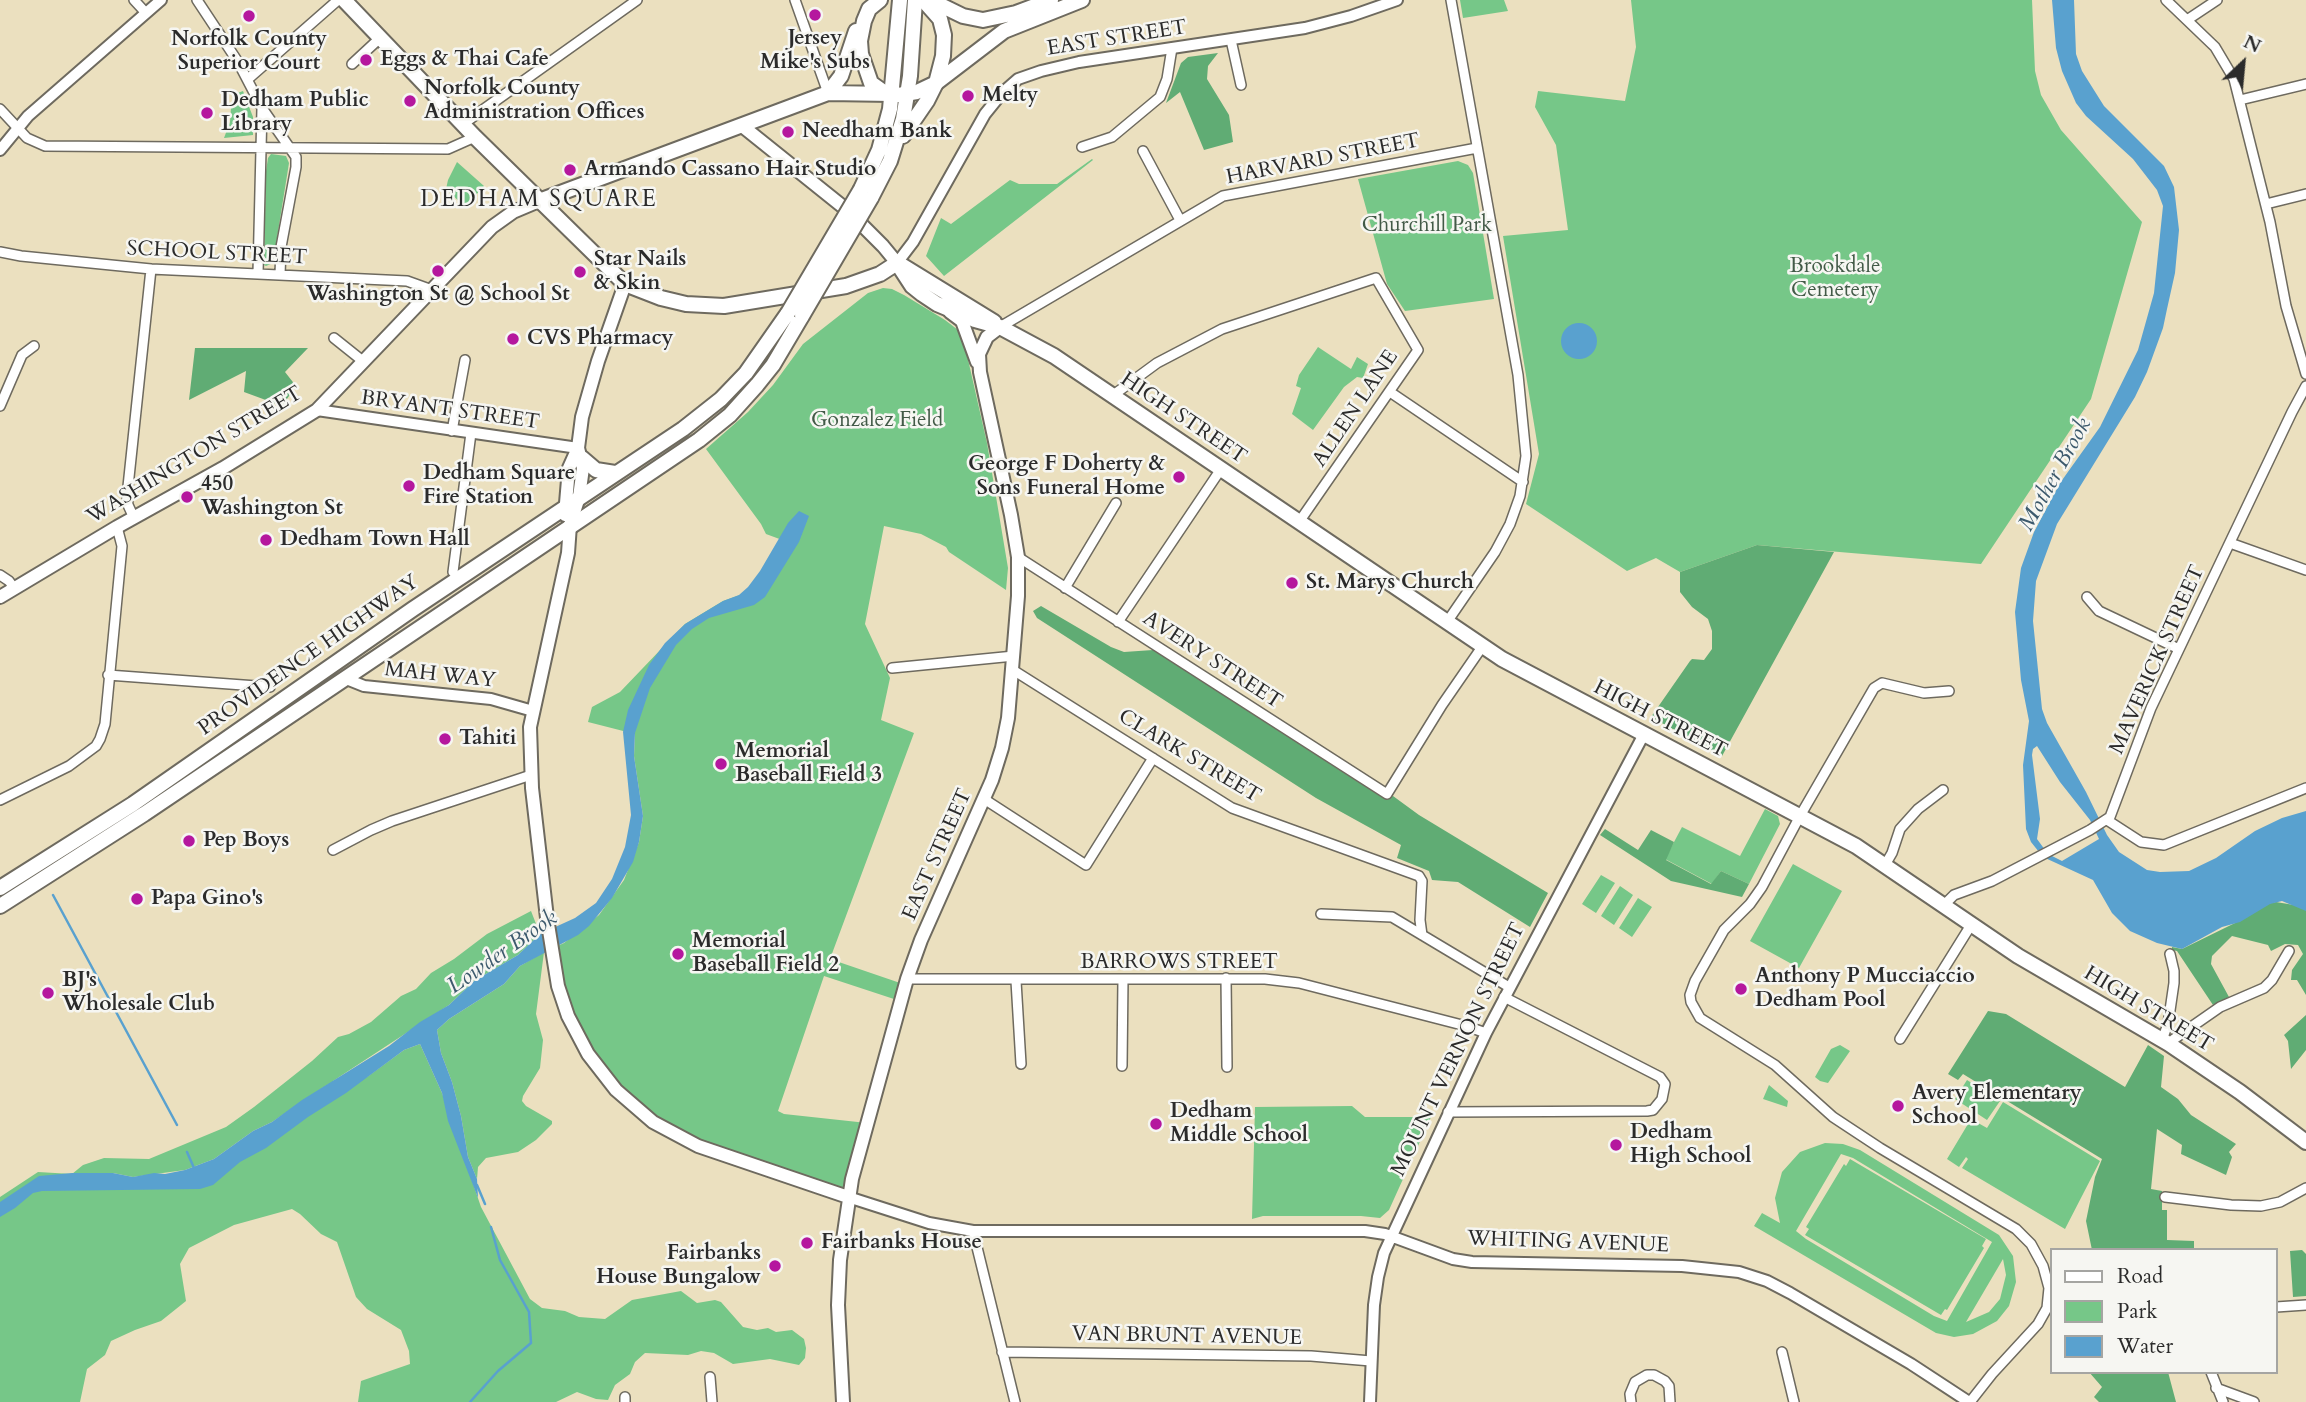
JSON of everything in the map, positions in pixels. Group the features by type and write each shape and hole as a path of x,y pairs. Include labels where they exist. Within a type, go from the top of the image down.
{"main road":[{"name":"PROVIDENCE HIGHWAY","path":"866,194 882,142 892,94 900,0"},
{"name":"PROVIDENCE HIGHWAY","path":"0,906 144,814 570,525 676,457 730,415 768,371 795,315 896,145 908,94 915,0"},
{"path":"896,145 927,101 942,62 944,36 940,19 923,0"},
{"path":"930,0 962,16 983,20 1016,13 1051,0"},
{"path":"908,94 936,82 1004,32 1082,0"},
{"path":"347,2 475,137 625,284 686,304 724,306 846,286 880,274 897,263 846,210 741,125"},
{"path":"828,93 841,76 856,30 875,4"},
{"path":"875,4 861,36 863,63 872,83 885,93 892,94"},
{"name":"WASHINGTON STREET","path":"0,597 223,468 317,410 492,227 513,212 828,93 908,94"},
{"name":"HIGH STREET","path":"897,263 912,286 937,304 1000,327"},
{"name":"HIGH STREET","path":"897,263 1000,327 1048,352 1482,647 1541,682 1846,840 2029,963 2166,1042 2240,1092 2306,1142"},
{"path":"625,284 591,382 582,417 580,453 583,468 579,497 570,525 566,561 530,727 531,775 547,918 563,1003 580,1042 610,1083 639,1111 667,1131 698,1146 848,1196"},
{"path":"937,304 962,321 981,372"},
{"name":"PROVIDENCE HIGHWAY","path":"0,888 149,793 394,622 684,429 721,399 795,315"},
{"name":"EAST STREET","path":"843,1402 838,1305 841,1242 848,1196 907,979 921,940 984,799 1006,733 1014,656 1018,557 979,354 982,345 1000,327"},
{"path":"580,453 596,470 615,474"},
{"path":"570,525 565,506 569,465 580,453"}],"street":[{"path":"134,0 146,13"},
{"path":"0,150 17,128 75,73 161,0"},
{"path":"197,0 248,79 262,108 296,158 281,247 280,275"},
{"path":"463,124 637,0"},
{"path":"795,0 828,93"},
{"name":"EAST STREET","path":"897,263 913,242 985,114 1009,85 1029,74 1056,66 1231,40 1328,22 1397,0"},
{"path":"1447,622 1503,539 1516,510 1523,482 1525,448 1517,375 1451,0"},
{"path":"2166,0 2224,59 2234,79 2266,204 2286,306 2306,374"},
{"path":"2188,20 2217,0"},
{"path":"248,79 347,2"},
{"path":"352,64 380,38"},
{"path":"1231,40 1241,85"},
{"path":"1082,147 1112,137 1160,97 1167,79 1172,48"},
{"path":"2241,100 2306,84"},
{"path":"258,273 262,108"},
{"path":"0,109 33,142 45,146 447,149 475,137"},
{"name":"HARVARD STREET","path":"1000,327 1077,284 1213,201 1234,193 1477,148"},
{"path":"1143,151 1180,220"},
{"path":"2266,204 2306,194"},
{"name":"SCHOOL STREET","path":"0,252 151,269 407,281 432,289"},
{"path":"134,518 127,496 151,269"},
{"name":"ALLEN LANE","path":"1112,396 1157,363 1222,329 1376,278 1418,350 1299,522"},
{"path":"334,338 364,362"},
{"path":"0,406 22,355 34,346"},
{"path":"452,431 465,360"},
{"name":"MAVERICK STREET","path":"2106,821 2114,810 2147,716 2306,386"},
{"path":"1390,392 1523,482"},
{"name":"BRYANT STREET","path":"317,410 471,433 580,453"},
{"path":"453,572 471,433"},
{"path":"1118,622 1221,469"},
{"path":"1065,588 1116,503"},
{"path":"0,800 69,766 96,746 105,724 122,546 117,527"},
{"path":"2230,543 2306,570"},
{"name":"AVERY STREET","path":"1018,557 1387,794 1442,705 1482,647"},
{"path":"0,575 14,588"},
{"path":"2087,597 2099,611 2179,649"},
{"path":"892,668 1014,656"},
{"name":"CLARK STREET","path":"1013,670 1217,799 1246,814 1419,876 1422,881 1422,935"},
{"path":"108,675 271,687"},
{"name":"MAH WAY","path":"344,678 364,686 491,699 533,711"},
{"path":"1949,691 1924,694 1888,683 1878,685 1756,896 1724,930 1690,995 1700,1018 1775,1065 1833,1117 2016,1229 2031,1244 2043,1266 2049,1288 2047,1308 2038,1324 1969,1402"},
{"name":"MOUNT VERNON STREET","path":"1370,1402 1375,1291 1380,1265 1391,1236 1486,1033 1644,734"},
{"path":"984,799 1086,865 1153,758"},
{"path":"333,850 393,821 531,775"},
{"path":"1943,906 1954,895 1992,881 2106,821 2136,840 2164,845 2306,788"},
{"path":"1885,865 1900,829 1918,809 1943,790"},
{"path":"1321,914 1386,916 1422,935 1507,992 1660,1077 1665,1084 1659,1105 1647,1111 1448,1112"},
{"path":"1900,1039 1971,925"},
{"path":"2170,954 2174,983 2166,1042 2225,1004 2264,988 2272,980 2289,951"},
{"path":"1226,978 1227,1067"},
{"name":"BARROWS STREET","path":"907,979 1016,981 1226,978 1288,981 1486,1033"},
{"path":"1122,1066 1123,979"},
{"path":"1016,981 1021,1064"},
{"path":"2165,1197 2261,1206 2288,1199 2306,1188"},
{"name":"WHITING AVENUE","path":"848,1196 929,1223 973,1231 1366,1231 1391,1236 1434,1253 1472,1262 1721,1269 1746,1274 1790,1293 1911,1364 1969,1402"},
{"path":"973,1231 1015,1402"},
{"path":"2278,1307 2306,1306"},
{"name":"VAN BRUNT AVENUE","path":"1002,1352 1311,1356 1371,1361"},
{"path":"1782,1352 1794,1402"},
{"path":"2212,1374 2223,1402"},
{"path":"1632,1402 1630,1394 1635,1382 1640,1377 1654,1375 1670,1386 1670,1402"},
{"path":"710,1377 712,1402"},
{"path":"2216,1388 2254,1402"}],"green space":[{"path":"1460,0 1504,0 1508,11 1463,18"},
{"name":"Brookdale Cemetery","path":"1631,0 2032,0 2035,71 2041,95 2061,130 2142,222 2091,399 1981,564 1757,545 1680,572 1656,558 1627,571 1526,504 1539,454 1503,236 1568,230 1556,145 1535,107 1538,91 1625,101 1636,47"},
{"path":"1218,53 1208,66 1207,79 1229,115 1233,142 1204,150 1180,92 1166,103 1181,63 1188,57"},
{"path":"243,91 253,117 253,135 224,138 230,122 231,107 234,107 235,94"},
{"path":"271,154 286,156 289,163 273,263 266,266 266,171"},
{"path":"1092,159 944,276 926,256 941,218 951,224 1010,180 1019,184 1057,184"},
{"name":"Churchill Park","path":"1458,161 1468,165 1473,173 1494,299 1405,311 1387,284 1358,179"},
{"path":"457,162 484,186 465,207 446,189"},
{"name":"Gonzalez Field","path":"883,288 904,295 962,333 987,443 1008,568 1006,590 949,552 946,547 921,534 884,526 865,624 890,678 881,720 914,733 830,959 906,985 900,1001 824,976 778,1111 784,1114 867,1123 848,1197 667,1131 588,1054 551,949 564,943 599,915 624,880 639,842 643,816 634,756 635,734 588,722 592,707 620,692 685,624 723,601 771,584 793,544 766,534 706,449 748,412 773,385 803,344 868,293"},
{"path":"1318,347 1351,369 1357,357 1368,364 1363,378 1357,377 1344,387 1313,430 1292,414 1301,388 1296,386 1299,375"},
{"path":"195,348 308,348 285,372 296,386 282,406 244,392 246,371 189,400"},
{"path":"1757,545 1834,552 1722,756 1651,717 1690,661 1704,660 1712,649 1712,631 1708,619 1692,607 1680,592 1680,572"},
{"path":"1041,606 1111,647 1124,652 1153,650 1377,794 1388,798 1393,796 1419,815 1548,893 1530,927 1458,882 1432,880 1429,871 1397,858 1401,845 1316,798 1037,618 1033,611"},
{"path":"1765,809 1778,816 1780,824 1749,884 1721,871 1712,884 1665,859 1682,827 1740,856"},
{"path":"1605,829 1638,850 1651,830 1674,842 1666,860 1711,884 1721,871 1749,884 1742,897 1671,881 1600,835"},
{"path":"1793,864 1842,891 1799,968 1750,941"},
{"path":"1601,875 1615,883 1596,913 1582,904"},
{"path":"1620,886 1633,895 1614,925 1601,916"},
{"path":"1638,898 1652,907 1632,937 1619,928"},
{"path":"2276,902 2306,907 2306,995 2297,980 2291,980 2292,970 2303,954 2298,945 2285,944 2271,951 2268,945 2232,936 2212,956 2211,964 2229,997 2213,1005 2172,947 2182,949 2235,923 2262,905"},
{"path":"531,911 540,934 518,955 474,981 449,1005 333,1081 367,1077 404,1050 420,1044 442,1093 481,1207 530,1299 542,1308 565,1311 579,1317 605,1319 632,1300 681,1291 697,1303 715,1300 721,1302 743,1327 757,1330 768,1328 776,1332 792,1330 804,1339 806,1348 805,1358 799,1365 770,1359 733,1364 714,1353 701,1351 688,1355 645,1353 635,1362 630,1374 615,1385 608,1400 577,1392 556,1402 358,1402 361,1381 410,1364 409,1351 401,1330 367,1309 356,1297 337,1242 321,1234 292,1209 234,1225 189,1248 180,1264 186,1301 161,1321 111,1341 105,1355 87,1369 80,1402 0,1402 0,1197 38,1172 72,1174 83,1165 104,1158 149,1159 226,1127 312,1061 338,1037 371,1022 401,996 416,989 431,973 487,934","holes":["330,1083 191,1183 75,1174 113,1173 133,1177 185,1170 214,1159"]},
{"path":"544,952 536,1014 543,1040 540,1068 522,1101 552,1121 552,1124 536,1140 518,1152 486,1158 478,1167 477,1179 468,1157 461,1116 441,1053 437,1030 449,1019 504,984 520,966"},
{"path":"1988,1011 2006,1014 2125,1087 2148,1045 2164,1056 2161,1087 2178,1099 2191,1115 2236,1144 2229,1152 2232,1157 2226,1175 2181,1154 2182,1145 2157,1129 2151,1189 2162,1191 2162,1210 2167,1210 2167,1240 2194,1241 2194,1248 2092,1248 2086,1221 2095,1177 2102,1159 1963,1074 1958,1080 1948,1074"},
{"path":"2306,1015 2306,1050 2291,1069 2288,1041 2284,1035"},
{"path":"1840,1045 1850,1051 1828,1083 1820,1081 1815,1077 1831,1049"},
{"path":"1967,1080 2000,1101 1987,1120 1955,1099"},
{"path":"1769,1085 1788,1101 1787,1107 1763,1099"},
{"path":"2003,1102 2100,1161 2065,1229 1962,1168 1968,1159 1966,1157 1959,1167 1947,1159 1971,1119 1987,1128"},
{"path":"1352,1106 1365,1117 1431,1117 1389,1210 1380,1218 1263,1216 1252,1219 1255,1107"},
{"path":"1825,1143 1843,1144 1860,1150 1999,1235 2013,1256 2016,1282 2009,1306 1997,1321 1973,1334 1954,1337 1936,1333 1754,1226 1762,1213 1780,1223 1775,1198 1782,1172 1800,1152","holes":["1841,1154 1853,1158 1992,1242 1947,1321 1934,1316 1796,1231","2003,1259 2006,1275 2000,1299 1989,1312 1966,1322"]},
{"path":"1850,1159 1986,1239 1982,1246 1984,1248 1947,1310 1941,1315 1805,1235 1809,1229 1806,1227 1844,1164 1846,1166"},
{"path":"2302,1250 2306,1254 2306,1296 2293,1297 2290,1251"},
{"path":"2091,1374 2169,1374 2176,1402 2099,1402 2094,1397 2102,1387"}],"water":[{"path":"2052,0 2074,0 2076,54 2082,71 2104,106 2164,166 2174,187 2179,230 2175,273 2163,328 2147,372 2135,397 2057,524 2036,581 2033,621 2042,709 2107,835 2119,852 2147,870 2189,871 2216,858 2255,831 2282,818 2306,811 2306,911 2282,901 2270,904 2240,922 2222,927 2182,949 2157,943 2130,931 2112,913 2093,880 2043,857 2031,842 2026,829 2023,765 2029,721 2021,680 2015,612 2021,568 2034,532 2060,483 2100,427 2138,350 2154,293 2163,206 2157,190 2133,159 2086,116 2076,103 2062,71 2056,48","holes":["2037,746 2060,782 2090,820 2099,839 2062,861 2048,854 2037,839 2040,819 2032,755"]},
{"path":"1579,323 1592,328 1597,341 1592,354 1579,359 1566,354 1561,341 1566,328"},
{"path":"799,511 809,516 799,542 765,597 754,605 709,618 692,629 676,645 650,688 635,733 634,756 643,816 639,842 633,862 612,898 578,935 520,966 504,984 449,1019 437,1030 441,1053 461,1116 468,1157 477,1179 478,1198 448,1121 442,1093 420,1044 404,1050 266,1148 240,1162 213,1185 200,1189 42,1191 33,1193 0,1217 0,1202 39,1176 113,1173 133,1177 165,1174 214,1159 449,1005 474,981 518,955 540,934 575,918 596,903 612,879 625,847 631,815 623,732 628,710 649,665 665,643 685,624 723,601 739,595 748,587 788,523"}],"waterway":[{"path":"53,895 177,1125"},
{"path":"187,1152 194,1168"},
{"path":"477,1185 485,1204"},
{"path":"470,1402 498,1371 531,1343 529,1312 500,1260 491,1227"}],"place":[{"name":"Jersey Mike's Subs","path":"815,15"},
{"name":"Norfolk County Superior Court","path":"249,16"},
{"name":"Eggs & Thai Cafe","path":"366,60"},
{"name":"Melty","path":"968,96"},
{"name":"Norfolk County Administration Offices","path":"410,101"},
{"name":"Dedham Public Library","path":"207,113"},
{"name":"Needham Bank","path":"788,132"},
{"name":"Armando Cassano Hair Studio","path":"570,170"},
{"name":"Washington St @ School St","path":"438,271"},
{"name":"Star Nails & Skin","path":"580,272"},
{"name":"CVS Pharmacy","path":"513,339"},
{"name":"George F Doherty & Sons Funeral Home","path":"1179,477"},
{"name":"Dedham Square Fire Station","path":"409,486"},
{"name":"450 Washington St","path":"187,497"},
{"name":"Dedham Town Hall","path":"266,540"},
{"name":"St. Marys Church","path":"1292,583"},
{"name":"Tahiti","path":"445,739"},
{"name":"Memorial Baseball Field 3","path":"721,764"},
{"name":"Pep Boys","path":"189,841"},
{"name":"Papa Gino's","path":"137,899"},
{"name":"Memorial Baseball Field 2","path":"678,954"},
{"name":"Anthony P Mucciaccio Dedham Pool","path":"1741,989"},
{"name":"BJ's Wholesale Club","path":"48,993"},
{"name":"Avery Elementary School","path":"1898,1106"},
{"name":"Dedham Middle School","path":"1156,1124"},
{"name":"Dedham High School","path":"1616,1145"},
{"name":"Fairbanks House","path":"807,1243"},
{"name":"Fairbanks House Bungalow","path":"775,1266"}],"district":[{"name":"DEDHAM SQUARE","path":"539,201"}],"water label":[{"name":"Mother Brook","path":"2056,475"},
{"name":"Lowder Brook","path":"503,953"}]}
